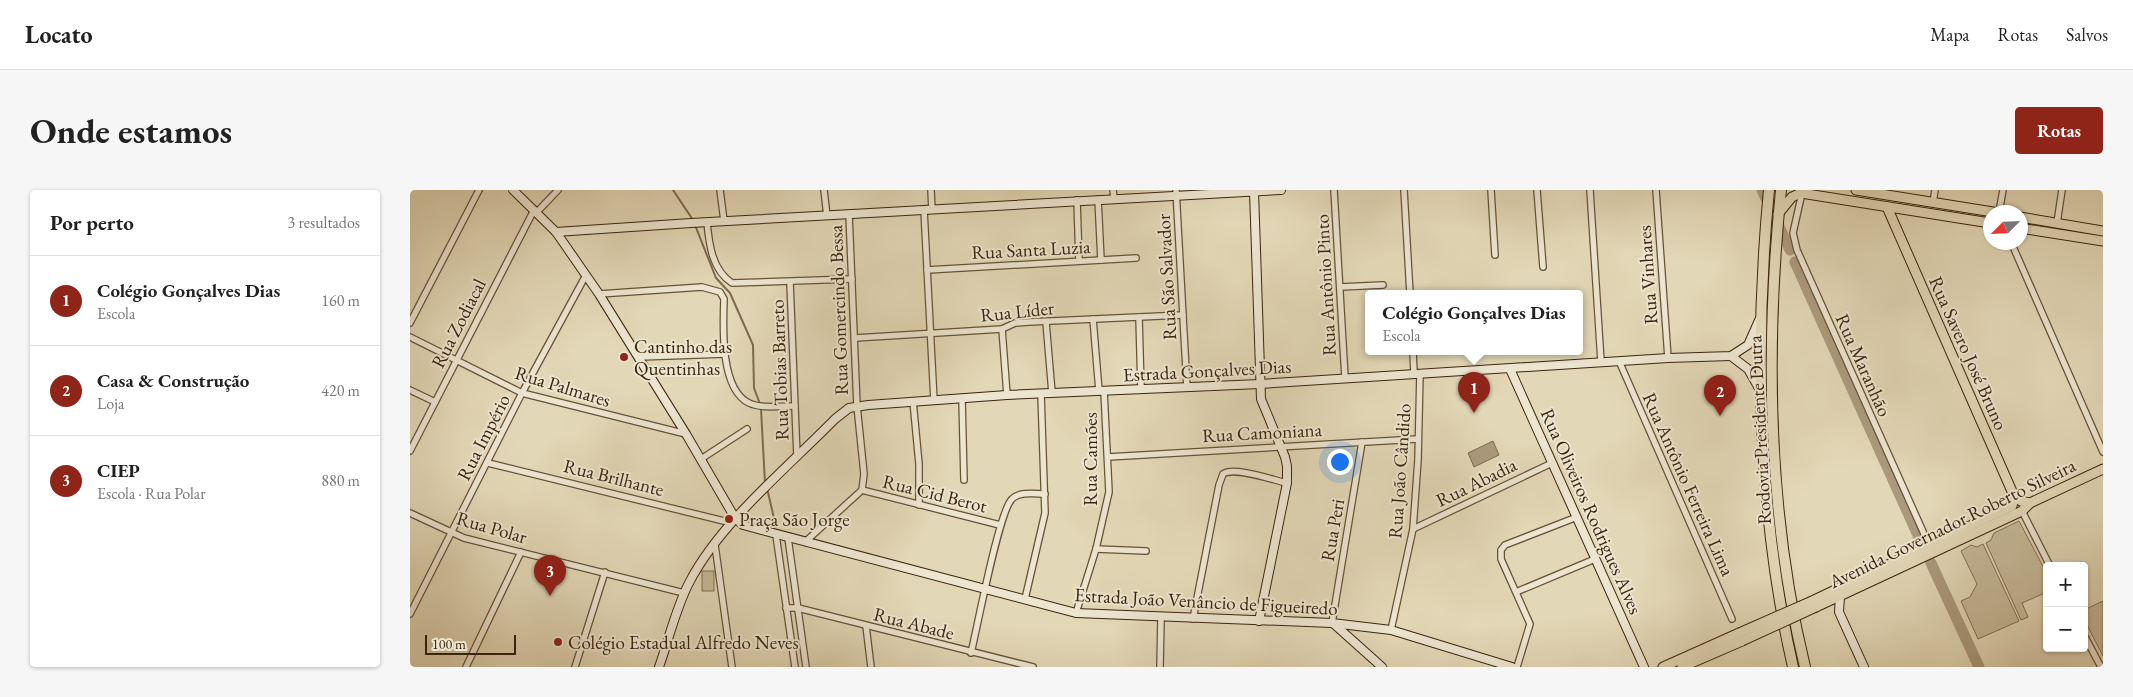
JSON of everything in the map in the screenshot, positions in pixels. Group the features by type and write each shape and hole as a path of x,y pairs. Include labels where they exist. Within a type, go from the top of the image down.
{"highway":[{"name":"Rodovia Presidente Dutra","path":"1780,190 1775,241 1772,423 1777,498 1789,592 1805,667"},
{"name":"Rodovia Presidente Dutra","path":"1769,191 1761,317 1761,392 1766,477 1776,575 1793,667"}],"main road":[{"path":"1862,190 1983,210"},
{"path":"1778,215 1792,197 1802,193 1824,193 1887,208 1983,222"},
{"path":"1887,208 1897,196"},
{"name":"Rua Savero José Bruno","path":"1887,208 2014,496"},
{"path":"2028,218 2103,231"},
{"path":"2028,229 2103,241"},
{"name":"Avenida Governador Roberto Silveira","path":"1817,604 1840,596 2022,511 2030,503 2103,469"},
{"path":"2014,496 2021,501 2030,503"},
{"name":"Avenida Governador Roberto Silveira","path":"1817,604 1929,545 2012,506 2015,502 2014,496"},
{"path":"1663,667 1817,604"},
{"path":"1682,667 1740,637"}],"street":[{"path":"410,324 479,190"},
{"path":"513,190 556,232 599,294 701,458 734,520"},
{"name":"Rua Zodiacal","path":"410,451 455,360 536,211 558,190"},
{"path":"720,190 724,221"},
{"path":"824,190 827,216"},
{"path":"931,190 928,210 927,270 934,400"},
{"path":"556,232 1098,199 1113,194 1282,190"},
{"name":"Rua Antônio Pinto","path":"1334,190 1345,378"},
{"path":"1404,190 1410,290"},
{"path":"1491,190 1495,255"},
{"path":"1537,190 1543,267"},
{"path":"1590,190 1601,362"},
{"name":"Rua Vinhares","path":"1656,190 1668,358"},
{"path":"1933,203 1935,190"},
{"path":"2001,205 2003,190"},
{"path":"2057,223 2062,190"},
{"path":"1258,191 1260,384 1264,411 1281,445 1287,466 1287,483 1259,622"},
{"name":"Rua São Salvador","path":"1176,193 1186,388"},
{"name":"Rua Maranhão","path":"1802,193 1793,232 1797,250 1929,545"},
{"path":"1098,199 1101,260"},
{"path":"1077,200 1079,261"},
{"name":"Rua Gomercindo Bessa","path":"849,214 857,406 863,450 862,490"},
{"path":"705,222 716,266 725,278 737,284 852,278"},
{"path":"2015,250 2103,452"},
{"name":"Rua Santa Luzia","path":"927,270 1136,258"},
{"name":"Rua Império","path":"410,614 522,393 586,275"},
{"name":"Rua Tobias Barreto","path":"790,282 797,457"},
{"path":"1340,287 1383,285"},
{"path":"599,294 702,287 723,295 727,368 737,391 744,400 755,406 795,406"},
{"name":"Rua Líder","path":"854,338 1002,329 1021,322 1183,316"},
{"path":"1139,317 1141,390"},
{"path":"1761,317 1748,344 1731,356 1748,369 1761,392"},
{"name":"Rua Camões","path":"1076,613 1096,549 1109,492 1102,391 1092,319"},
{"path":"1046,322 1052,394"},
{"path":"1002,329 1007,395"},
{"name":"Rua Palmares","path":"410,337 522,393 686,434"},
{"path":"639,357 725,354"},
{"name":"Rua João Cândido","path":"1391,630 1413,529 1418,439 1417,373 1414,355"},
{"name":"Estrada Gonçalves Dias","path":"660,667 684,593 694,572 734,520 762,491 843,412 857,406 1007,395 1186,388 1668,358 1731,356"},
{"name":"Rua Antônio Ferreira Lima","path":"1619,361 1732,619"},
{"name":"Rua Oliveiros Rodrigues Alves","path":"1510,369 1644,667"},
{"path":"410,390 435,402"},
{"path":"1025,599 1041,538 1045,513 1041,394"},
{"path":"962,399 964,480"},
{"path":"913,401 920,482 919,505"},
{"path":"701,458 747,429"},
{"name":"Rua Camoniana","path":"1108,457 1281,445 1418,439"},
{"name":"Rua Peri","path":"1332,623 1362,442"},
{"name":"Rua Abadia","path":"1413,529 1552,462"},
{"name":"Rua Brilhante","path":"488,463 734,520"},
{"path":"1193,619 1219,485 1223,474 1230,470 1287,483"},
{"path":"805,542 862,490"},
{"name":"Rua Cid Berot","path":"862,490 1000,525"},
{"path":"971,653 1000,525 1008,504 1012,499 1021,494 1045,494"},
{"path":"2022,511 2048,562"},
{"name":"Rua Polar","path":"410,513 451,534 684,593"},
{"path":"1517,667 1530,626 1501,559 1502,548 1577,517"},
{"name":"Estrada João Venâncio de Figueiredo","path":"734,520 748,527 776,535 1076,613 1259,622 1332,623 1391,630 1512,667"},
{"path":"776,535 795,667"},
{"path":"788,538 806,667"},
{"path":"715,545 732,667"},
{"path":"1096,549 1146,551"},
{"path":"466,667 521,552"},
{"path":"1516,592 1595,559"},
{"path":"575,667 605,572"},
{"path":"1839,612 1840,596"},
{"path":"1817,604 1829,604 1839,612 1864,667"},
{"name":"Rua Abade","path":"786,608 798,608 971,653 1033,667"},
{"path":"1160,667 1161,618"},
{"path":"1332,623 1382,667"},
{"path":"866,626 871,667"},
{"path":"2088,643 2101,667"}],"shaded area":[{"path":"1493,441 1499,455 1474,467 1468,453"},
{"path":"2019,521 2043,566 2043,594 2022,603 2028,617 2021,620 1986,543 1991,540 1994,533"},
{"path":"1983,544 2019,621 1978,639 1961,601 1970,597 1977,584 1961,551 1971,545 1977,547"},
{"path":"702,571 714,571 714,591 702,591"},
{"path":"2103,601 2103,656 2088,627 2088,608"}],"waterway":[{"path":"673,190 693,220"},
{"path":"1762,190 1790,250"},
{"path":"695,225 716,278 730,293 753,345 754,388 760,404"},
{"path":"1795,262 1921,542"},
{"path":"761,409 765,483"},
{"path":"767,488 776,527"},
{"path":"1931,563 1979,667"}],"place":[{"name":"Cantinho das Quentinhas","path":"624,357"},
{"name":"Colégio Gonçalves Dias","path":"1474,413"},
{"name":"Casa & Construção","path":"1720,416"},
{"name":"Praça São Jorge","path":"729,519"},
{"name":"CIEP","path":"550,596"},
{"name":"Colégio Estadual Alfredo Neves","path":"558,642"}]}
